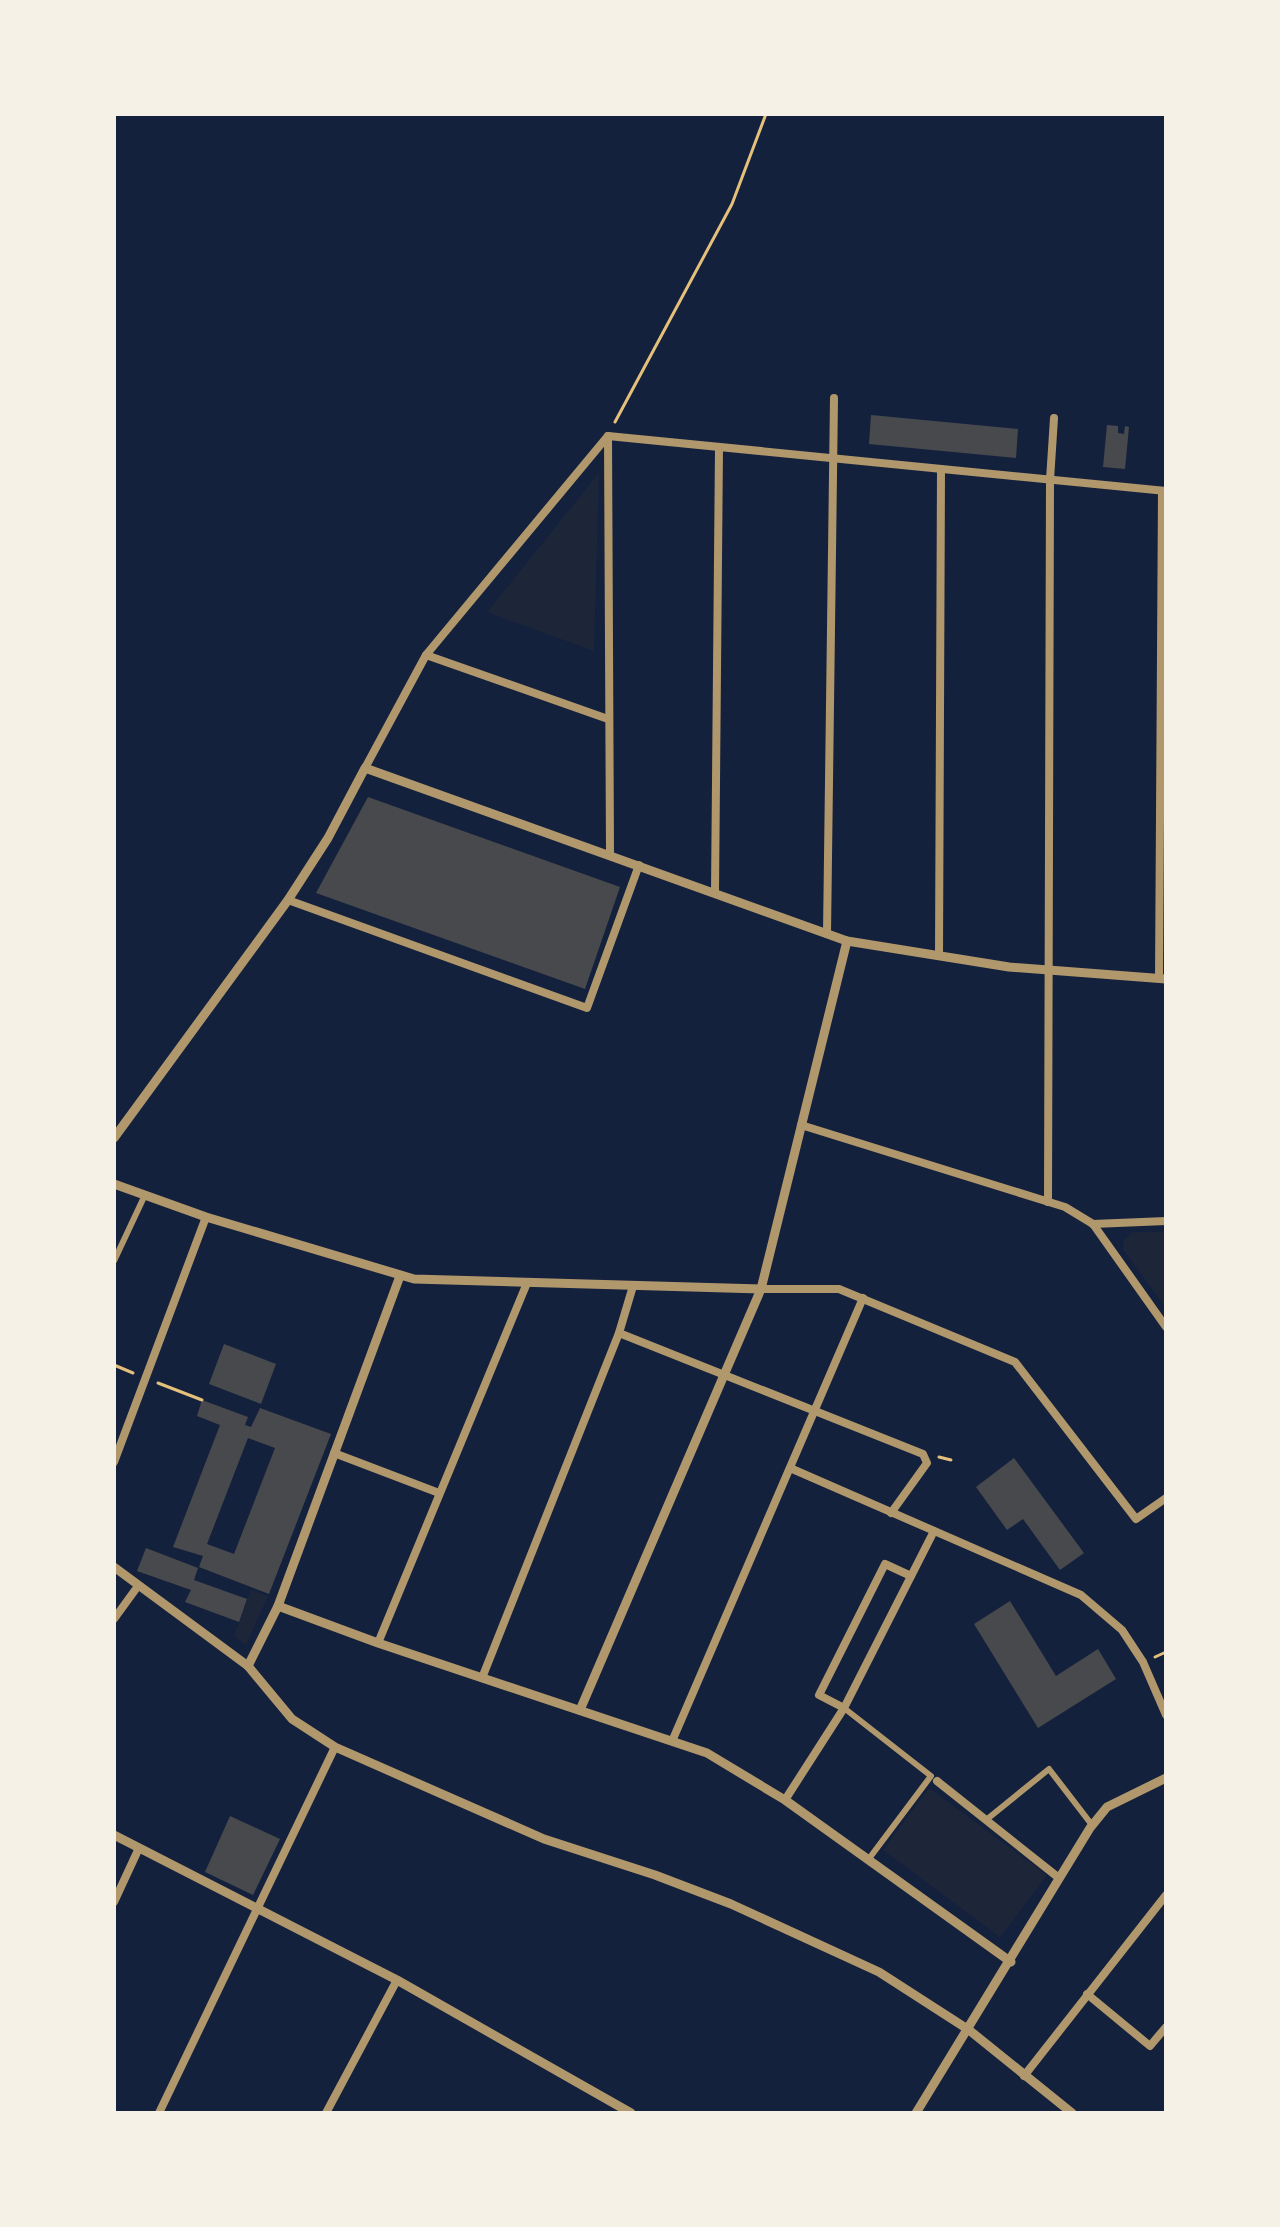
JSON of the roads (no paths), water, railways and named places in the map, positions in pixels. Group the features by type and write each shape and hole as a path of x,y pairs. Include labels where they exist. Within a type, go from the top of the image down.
{"street":[{"path":"827,934 834,398"},
{"path":"1048,1202 1050,480 1054,418"},
{"path":"365,768 847,941 1009,967 1162,978 1164,491 608,436"},
{"path":"114,1138 288,900 328,838 426,655 608,436"},
{"path":"608,436 610,854"},
{"path":"715,893 719,448"},
{"path":"939,956 941,469"},
{"path":"426,655 608,719"},
{"path":"288,900 587,1008 639,865"},
{"path":"580,1710 761,1289 847,941"},
{"path":"801,1125 1048,1202 1093,1224 1166,1221"},
{"path":"114,1184 206,1217 400,1276 527,1283 839,1289 1015,1362 1136,1519 1166,1498"},
{"path":"114,1261 144,1197"},
{"path":"114,1462 206,1217"},
{"path":"1093,1224 1166,1327"},
{"path":"248,1666 278,1606 400,1276"},
{"path":"378,1643 527,1283"},
{"path":"482,1678 619,1333 633,1286"},
{"path":"673,1739 863,1298"},
{"path":"619,1333 923,1454 927,1463 891,1513"},
{"path":"334,1453 439,1493"},
{"path":"790,1468 1081,1595 1122,1630 1143,1662 1166,1715"},
{"path":"785,1800 844,1708 934,1531"},
{"path":"911,1576 885,1564 819,1695 844,1708 1059,1878"},
{"path":"114,1567 248,1666 292,1719 335,1747 544,1839 655,1875 731,1904 879,1972 969,2030 1072,2113"},
{"path":"114,1619 138,1586"},
{"path":"278,1606 378,1643 673,1739 707,1753 785,1800 1011,1962"},
{"path":"159,2113 335,1747"},
{"path":"986,1820 1049,1769 1092,1825"},
{"path":"916,2113 1092,1825 1107,1807 1166,1778"},
{"path":"868,1860 934,1779"},
{"path":"114,1835 397,1980 631,2113"},
{"path":"114,1902 139,1848"},
{"path":"1024,2076 1166,1895"},
{"path":"326,2113 397,1980"},
{"path":"1087,1994 1150,2046 1166,2027"}]}
